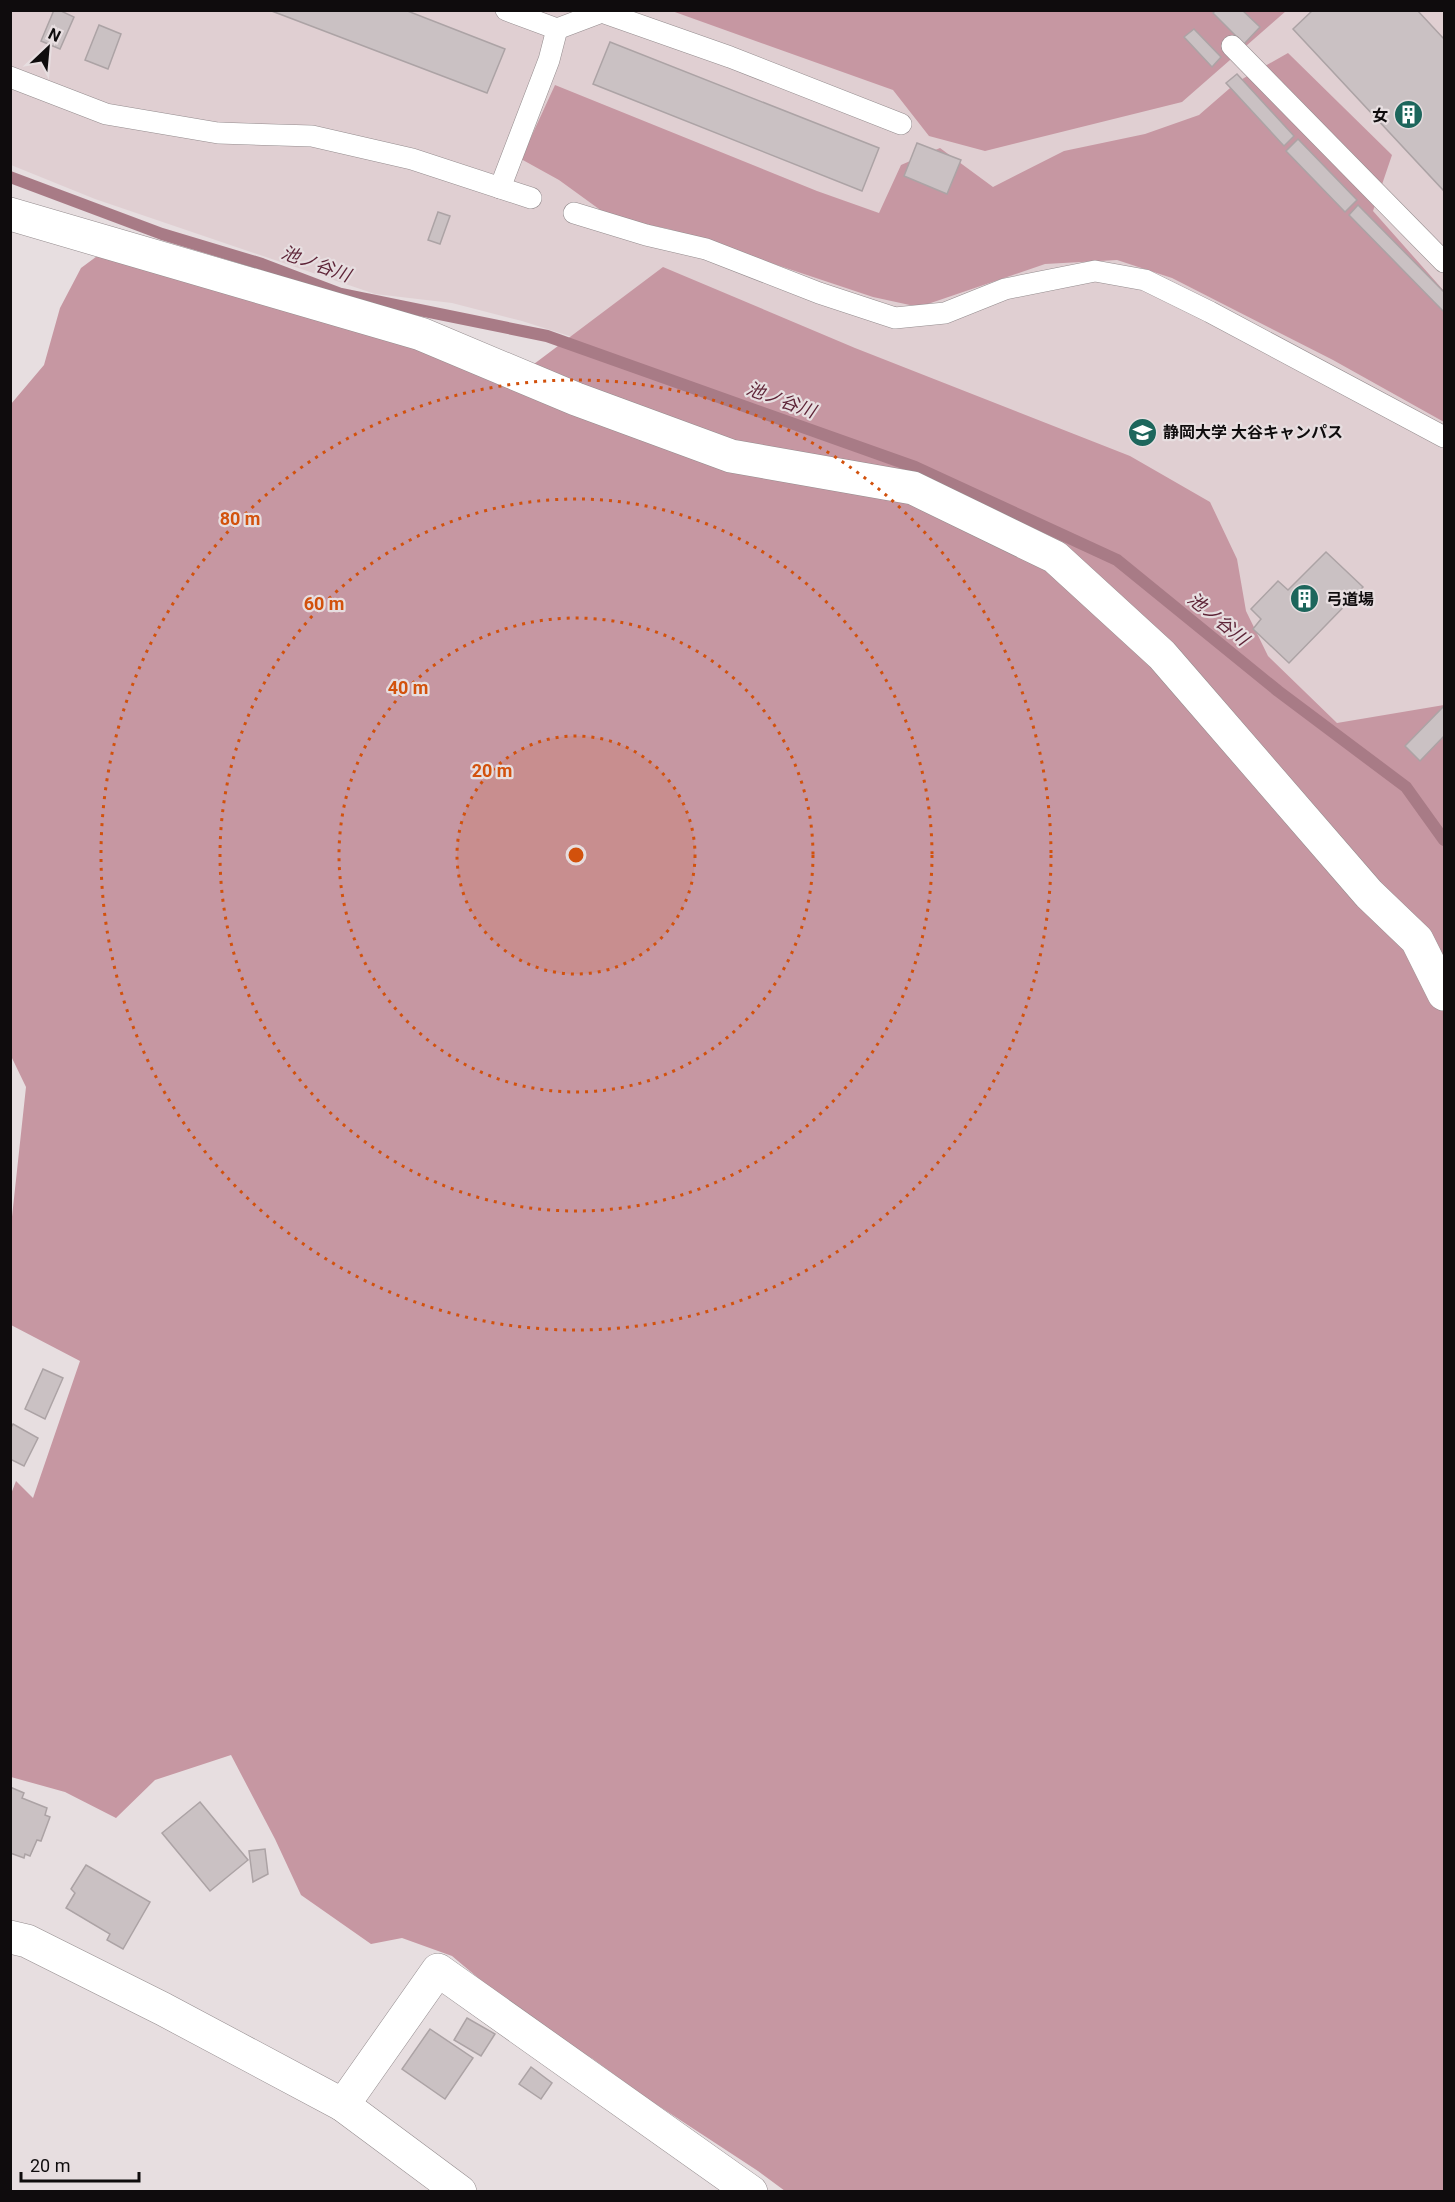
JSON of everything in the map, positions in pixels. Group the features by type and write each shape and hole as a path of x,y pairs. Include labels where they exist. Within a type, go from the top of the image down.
{"street":[{"path":"10,214 422,334 576,399 731,456 914,488 1055,557 1162,655 1370,894 1417,940 1444,994"},
{"path":"10,1937 27,1941 163,2009 343,2105 460,2192"},
{"path":"343,2105 438,1970 751,2192"}],"lane":[{"path":"506,10 556,28 602,12 730,57 901,124"},
{"path":"500,188 549,60 556,28"},
{"path":"1232,46 1444,262"},
{"path":"10,77 106,114 218,134 312,136 412,159 531,198"},
{"path":"574,213 646,235 706,249 819,293 896,318 945,313 1005,289 1095,271 1145,280 1210,312 1444,437"}],"shaded area":[{"name":"静岡大学 大谷キャンパス","path":"10,11 1444,11 1444,877 607,348 522,321 452,303 375,294 95,199 11,165"},
{"path":"672,11 1286,11 1182,102 985,151 929,136 893,90"},
{"path":"1288,53 1392,155 1373,211 1444,291 1444,422 1333,360 1172,278 1117,260 1045,264 919,307 873,297 669,229 610,217 559,180 521,159 555,85 817,191 879,213 901,165 940,148 993,187 1064,151 1145,134 1199,115 1237,82"},
{"path":"108,248 534,364 663,267 855,348 1130,456 1210,502 1237,559 1246,611 1268,656 1337,723 1444,705 1444,2191 785,2191 645,2097 593,2059 528,2020 452,1956 402,1938 371,1944 301,1895 231,1755 155,1780 116,1818 65,1792 11,1777 11,1494 16,1481 33,1498 80,1361 11,1325 11,1226 26,1087 11,1056 11,404 44,365 60,308 81,268"}],"building":[{"path":"54,10 74,17 60,49 41,41"},
{"path":"269,10 405,10 505,49 487,93"},
{"path":"1216,10 1242,10 1260,27 1244,44 1213,13"},
{"name":"女","path":"1313,10 1417,10 1444,39 1444,191 1293,29"},
{"path":"99,25 121,34 108,69 85,60"},
{"path":"1194,29 1221,57 1212,67 1184,37"},
{"path":"610,42 879,148 862,191 593,84"},
{"path":"1237,74 1294,136 1284,146 1226,83"},
{"path":"1298,139 1357,200 1345,212 1286,151"},
{"path":"917,143 961,160 947,194 904,176"},
{"path":"1358,205 1444,292 1444,312 1349,215"},
{"path":"438,212 450,216 440,244 428,240"},
{"name":"弓道場","path":"1326,552 1363,587 1289,663 1253,629 1261,619 1251,609 1278,581 1288,590"},
{"path":"1444,706 1444,736 1420,761 1405,746"},
{"path":"43,1369 63,1378 45,1419 25,1409"},
{"path":"13,1424 38,1438 24,1466 10,1459 10,1429"},
{"path":"10,1787 24,1793 22,1798 47,1808 45,1815 50,1817 41,1841 37,1840 30,1856 25,1854 24,1858 10,1853"},
{"path":"200,1802 248,1860 210,1891 162,1833"},
{"path":"265,1849 268,1874 253,1882 249,1851"},
{"path":"86,1865 150,1902 123,1949 107,1940 110,1934 66,1908 75,1893 71,1889"},
{"path":"467,2018 495,2034 481,2056 454,2040"},
{"path":"430,2029 473,2058 445,2099 402,2069"},
{"path":"531,2067 552,2083 541,2099 519,2084"}],"waterway":[{"name":"池ノ谷川","path":"10,177 162,234 262,264 341,294 547,336 915,467 1117,560 1278,691 1406,787 1444,840"}],"place":[{"name":"女","path":"1409,115"},
{"name":"静岡大学 大谷キャンパス","path":"1142,432"},
{"name":"弓道場","path":"1305,599"}]}
